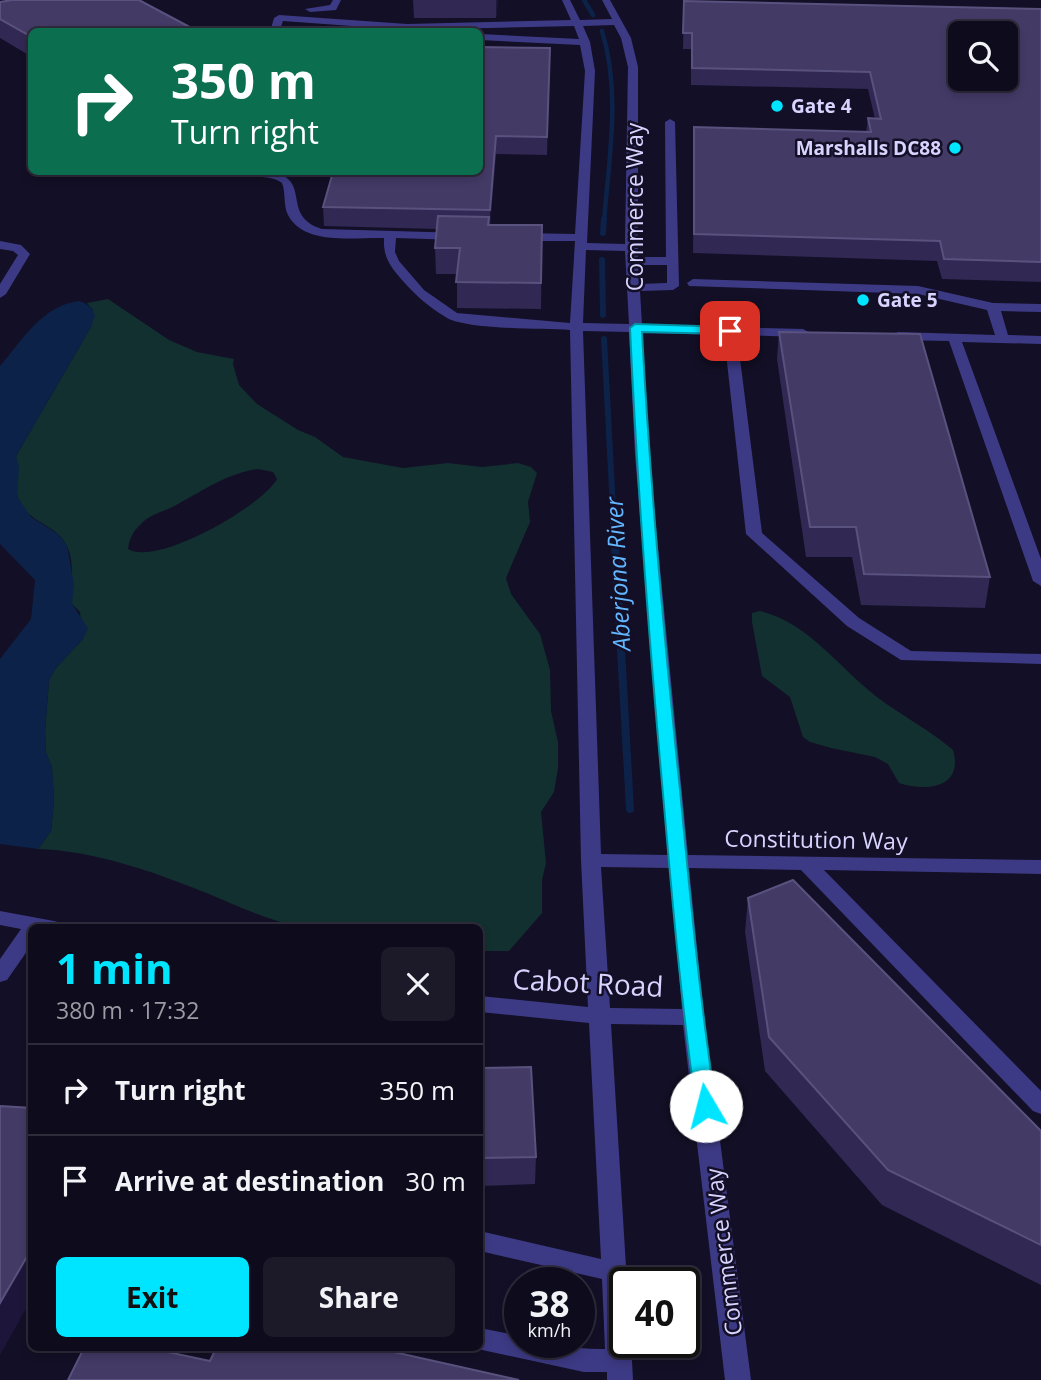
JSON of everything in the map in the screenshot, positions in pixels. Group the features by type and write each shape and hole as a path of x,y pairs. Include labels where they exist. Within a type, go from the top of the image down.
{"street":[{"path":"281,14 332,9 336,7 337,0"},
{"name":"Commerce Way","path":"566,0 585,42 590,71 576,327 591,860 614,1267"},
{"name":"Commerce Way","path":"606,0 619,22 632,55 635,79 631,255 642,456 693,1017 725,1257 738,1380"},
{"path":"281,14 407,27 619,22"},
{"path":"276,28 281,14"},
{"path":"483,37 585,42"},
{"path":"633,288 673,286 670,122"},
{"path":"260,175 285,179 289,185 293,214 312,230 329,234 467,236"},
{"path":"390,234 389,252 393,262 420,293 453,316 474,320 576,327 821,334"},
{"path":"505,237 579,242 631,255 673,261"},
{"path":"0,245 20,249 24,254 0,294"},
{"path":"693,283 923,290 993,307 1041,308"},
{"path":"993,307 1003,339"},
{"path":"730,331 754,534 853,622 907,656 1041,659"},
{"path":"887,336 1041,340"},
{"path":"954,338 1041,581"},
{"name":"Constitution Way","path":"591,860 1041,867"},
{"path":"806,863 1041,1105"},
{"path":"0,918 28,925"},
{"path":"0,975 28,940"},
{"name":"Cabot Road","path":"483,1004 529,1012 598,1017 693,1017"},
{"path":"483,1242 609,1271"},
{"path":"483,1340 584,1360 619,1370"}],"green space":[{"path":"108,299 169,340 197,352 234,359 239,385 257,404 298,430 315,437 343,457 403,468 448,463 482,467 518,463 531,467 537,473 528,502 530,522 506,578 511,594 540,634 550,670 551,711 558,742 558,768 554,792 541,812 546,863 542,880 542,913 509,951 483,951 483,924 287,924 122,863 81,854 38,849 51,831 54,801 52,767 46,753 45,732 49,680 56,668 83,639 80,612 72,604 72,566 69,552 55,531 33,517 21,504 16,489 16,456 91,327 93,310 87,303","holes":["258,469 273,472 277,479 251,504 208,531 161,549 142,552 128,549 135,530 144,521 216,483 236,474"]},
{"path":"760,611 793,625 822,647 877,697 953,750 955,763 948,780 931,787 899,783 888,764 875,757 831,748 803,737 790,697 762,676 752,622 752,613"}],"water":[{"path":"79,301 94,312 91,327 16,456 19,467 17,496 31,517 58,534 67,545 74,584 72,604 88,628 83,639 56,668 49,680 45,732 46,753 52,767 54,801 51,831 38,849 0,844 0,659 31,619 35,580 0,544 0,366 34,325 54,309"}],"building":[{"path":"139,0 192,28 28,28 28,35 0,19 0,2"},
{"name":"Marshalls DC88","path":"684,1 1041,9 1041,262 944,259 940,241 694,234 694,127 871,132 868,118 881,119 870,72 692,68 692,33 683,33"},
{"path":"483,47 550,48 547,137 496,136 490,210 323,207 332,175 483,175"},
{"path":"438,216 489,217 488,225 542,225 541,283 456,282 460,248 435,248"},
{"path":"779,332 920,334 990,577 864,574 856,527 810,527"},
{"path":"793,880 1041,1131 1041,1245 888,1170 769,1037 748,898"},
{"path":"531,1067 536,1157 483,1158 483,1068"},
{"path":"0,1106 28,1108 28,1255 0,1303"},
{"path":"82,1351 163,1351 210,1361 215,1351 389,1351 519,1380 68,1380"}],"waterway":[{"name":"Aberjona River","path":"584,0 593,15"},
{"name":"Aberjona River","path":"602,31 608,54 612,101 611,149 604,221"},
{"name":"Aberjona River","path":"603,233 604,219"},
{"name":"Aberjona River","path":"602,260 603,315"},
{"name":"Aberjona River","path":"604,339 613,509"},
{"name":"Aberjona River","path":"613,508 630,809"}],"place":[{"name":"Gate 4","path":"777,106"},
{"name":"Marshalls DC88","path":"955,148"},
{"name":"Gate 5","path":"863,300"}],"route":[{"path":"706,1106 693,1017 677,861 642,456 635,328 730,331"}]}
